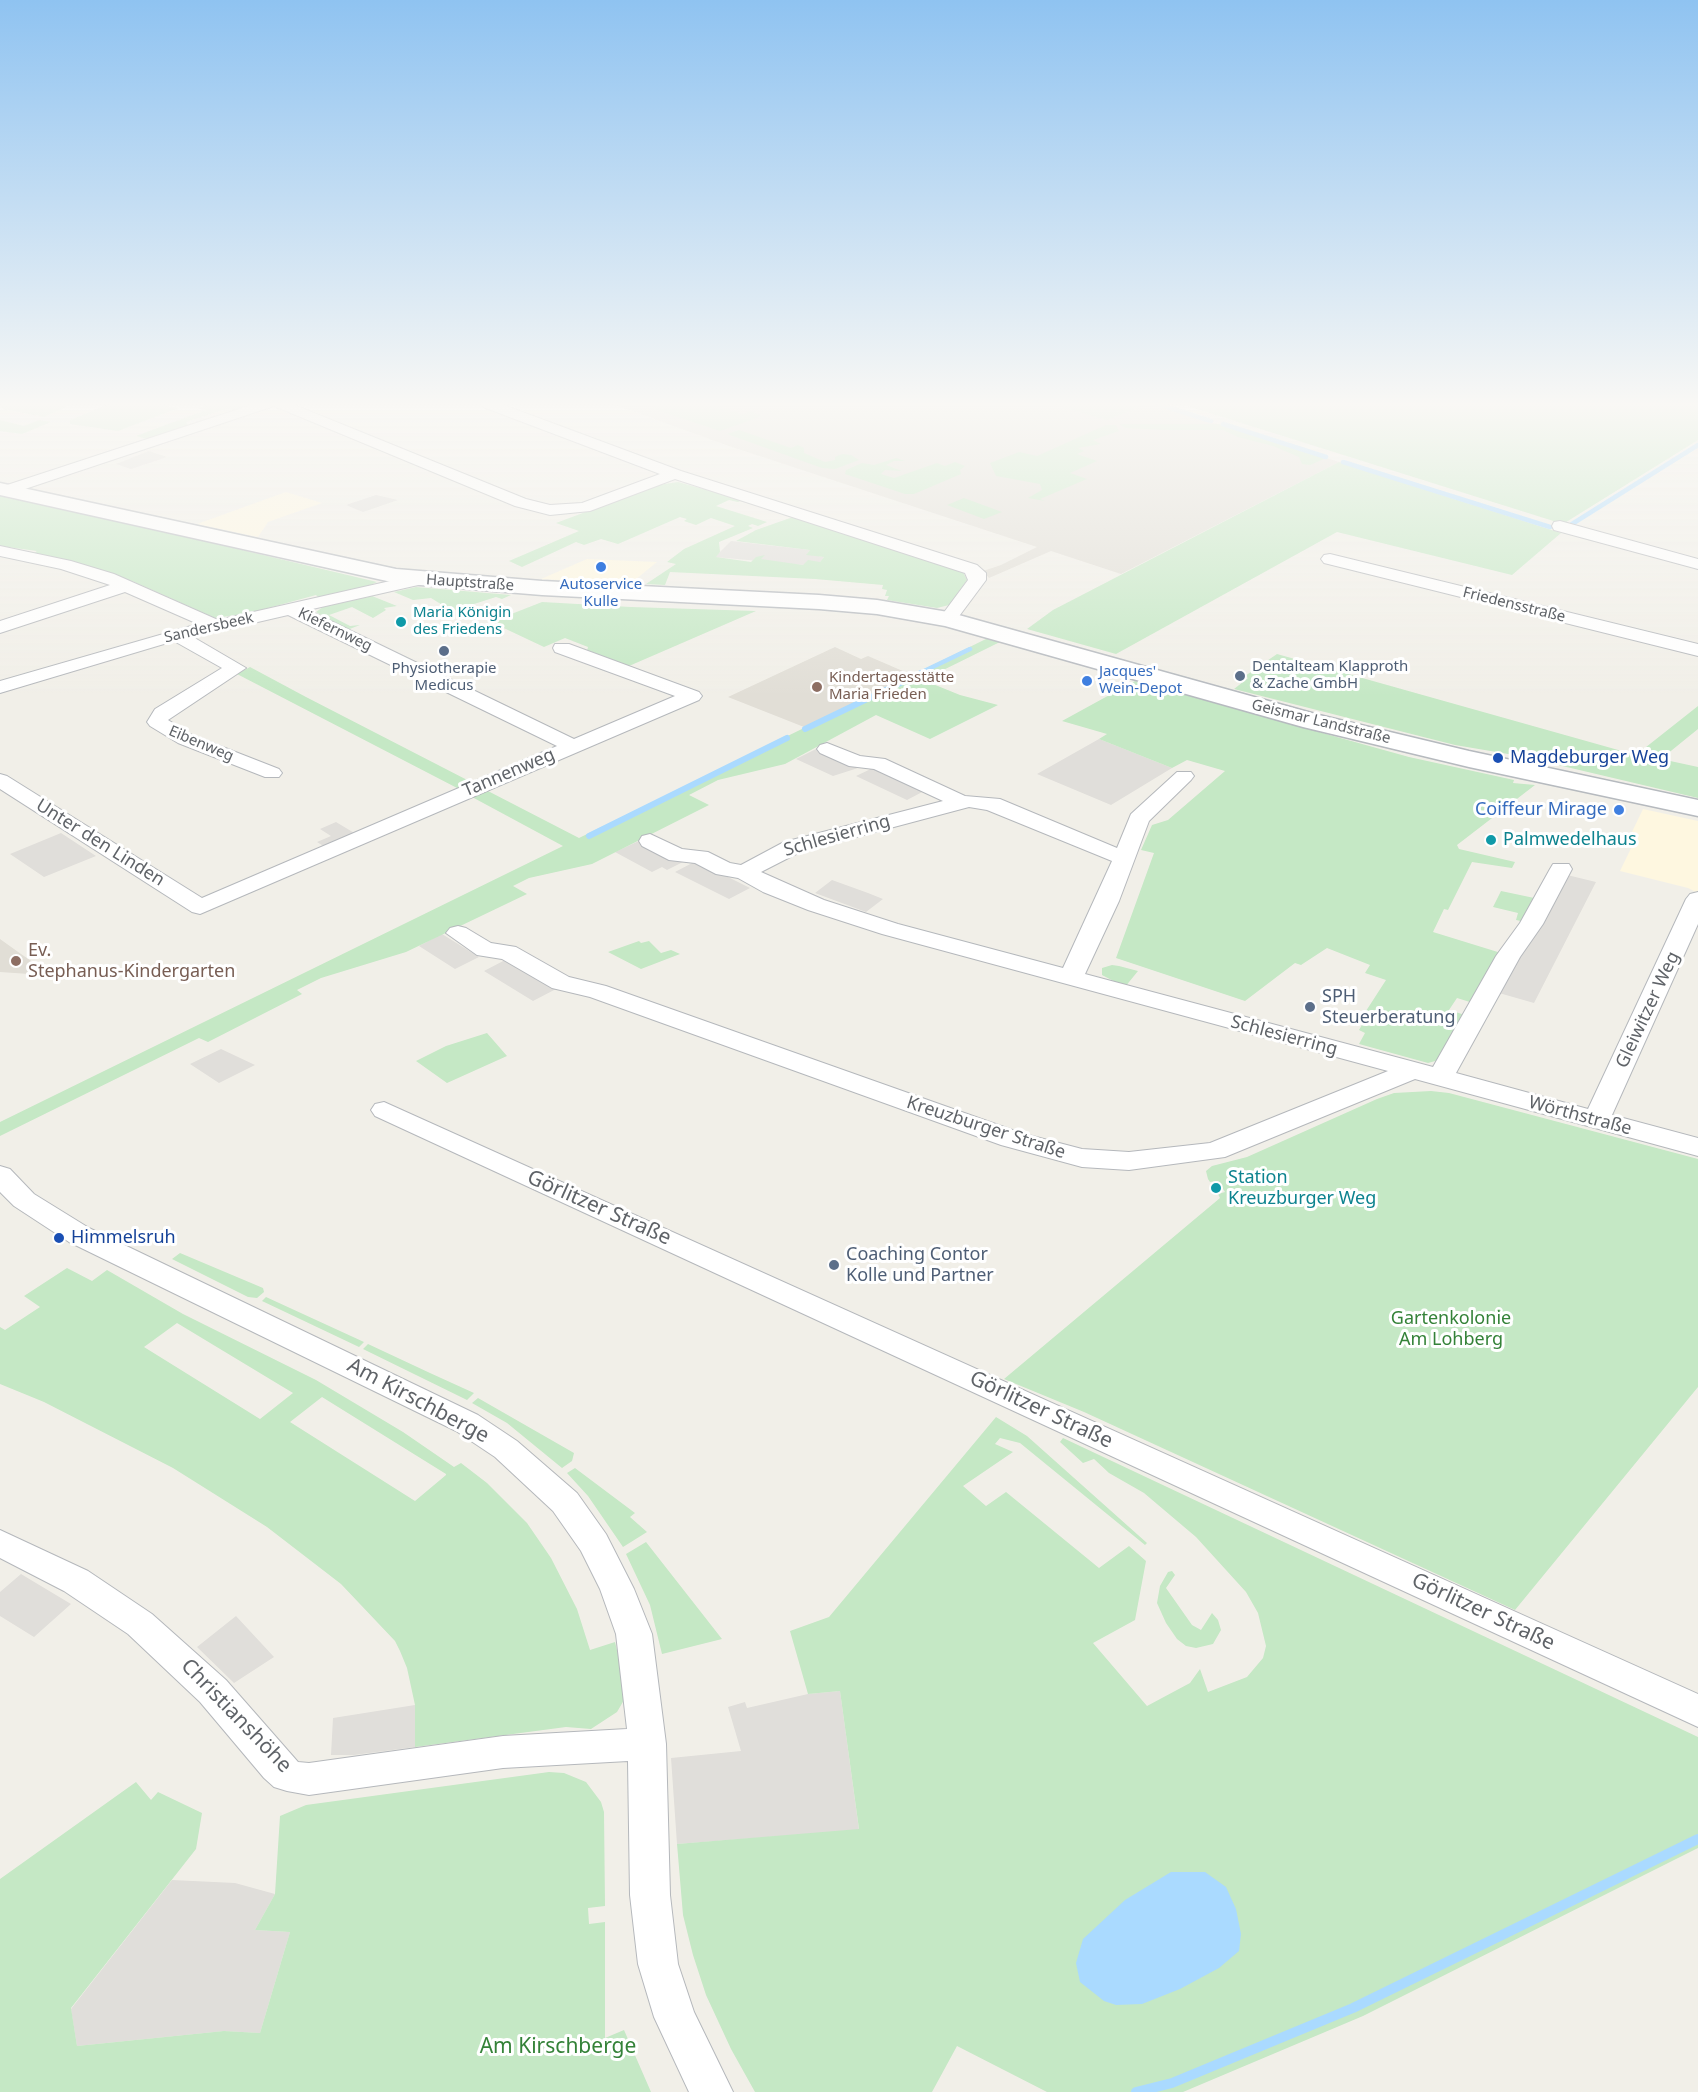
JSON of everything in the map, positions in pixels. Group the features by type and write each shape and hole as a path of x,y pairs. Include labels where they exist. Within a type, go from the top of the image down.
{"main road":[{"name":"Hauptstraße","path":"65,502 360,569 421,579 553,589 819,602 877,607 948,619"},
{"name":"Geismar Landstraße","path":"948,619 1312,721 1469,759 1698,808"}],"street":[{"path":"518,502 542,509 565,511 584,508 601,502"},
{"path":"761,502 971,569 976,573 977,580 948,619"},
{"path":"1560,526 1698,564"},
{"path":"0,550 65,565 125,586 215,626"},
{"name":"Friedensstraße","path":"1330,559 1698,650"},
{"name":"Sandersbeek","path":"0,687 176,635 421,579"},
{"path":"0,627 125,586"},
{"name":"Kiefernweg","path":"291,609 572,746"},
{"name":"Eibenweg","path":"176,635 236,668 162,713 157,722 185,739 272,773"},
{"name":"Tannenweg","path":"200,907 692,696 562,648"},
{"path":"827,749 855,762 878,763 960,802"},
{"path":"1071,977 1107,901 1139,819 1184,776"},
{"name":"Unter den Linden","path":"0,780 200,907"},
{"name":"Schlesierring","path":"744,872 792,847 960,802 975,801 992,804 1095,848 1123,857"},
{"path":"650,841 676,855 700,857 724,869 744,872"},
{"path":"1451,1081 1508,956 1530,924 1561,869"},
{"name":"Schlesierring","path":"744,872 771,887 858,919 1451,1081"},
{"name":"Gleiwitzer Weg","path":"1596,1120 1693,911"},
{"name":"Kreuzburger Straße","path":"458,933 485,950 508,952 561,983 597,992 1011,1139 1048,1151 1101,1160 1166,1158 1215,1151 1412,1071"},
{"name":"Wörthstraße","path":"1451,1081 1698,1148"},
{"name":"Görlitzer Straße","path":"384,1110 1698,1710"},
{"name":"Am Kirschberge","path":"0,1175 24,1200 79,1235 455,1416 492,1438 524,1463 565,1502 594,1543 618,1589 634,1634 647,1744 646,1833 658,1964 675,2017 711,2092"},
{"name":"Christianshöhe","path":"0,1543 98,1594 149,1631 213,1691 287,1775 309,1779 503,1752 647,1744"}],"shaded area":[{"path":"259,502 322,503 268,522 258,537 197,524"},
{"path":"356,502 393,502 363,512 346,505"},
{"path":"899,502 1262,502 1121,574 1051,551 989,578 983,571 1001,565 1037,547"},
{"path":"731,541 810,550 807,554 824,557 820,562 803,565 715,557"},
{"path":"587,559 657,562 630,584 541,579"},
{"name":"Kindertagesstätte Maria Frieden","path":"835,647 861,659 868,656 912,675 804,727 728,697"},
{"path":"1099,739 1172,768 1111,805 1037,774"},
{"path":"816,749 858,768 833,776 796,759"},
{"path":"875,767 926,790 907,800 856,776"},
{"path":"1643,809 1698,821 1698,893 1688,888 1620,871 1638,834 1632,832"},
{"path":"336,822 356,834 325,847 317,842 331,836 320,829"},
{"path":"61,833 96,856 44,877 10,854"},
{"path":"641,840 683,862 667,870 662,867 652,872 615,852"},
{"path":"696,861 750,888 729,899 675,872"},
{"path":"1563,874 1596,882 1534,1003 1499,993"},
{"path":"832,880 883,899 866,912 815,893"},
{"path":"442,934 479,957 455,969 419,946"},
{"name":"Ev. Stephanus-Kindergarten","path":"0,939 43,969 29,974 0,972"},
{"path":"507,959 556,989 533,1001 484,971"},
{"path":"221,1049 255,1065 219,1083 190,1064"},
{"path":"21,1574 71,1604 34,1637 0,1616 0,1592"},
{"path":"236,1616 274,1657 234,1683 197,1647"},
{"path":"840,1691 859,1830 677,1844 671,1758 741,1751 728,1707 745,1702 747,1708 808,1694"},
{"path":"415,1705 415,1747 354,1755 331,1755 333,1718"},
{"path":"172,1880 235,1883 275,1894 255,1930 290,1932 260,2033 224,2031 77,2046 71,2009"}],"green space":[{"path":"0,502 26,502 377,582 366,587 319,598 316,595 250,613 215,618 132,581 34,553 37,551 0,546"},
{"path":"613,502 725,502 716,506 767,522 758,526 752,524 748,526 753,528 719,542 720,552 716,557 751,562 756,557 765,555 761,559 803,565 808,560 820,562 824,557 806,555 810,550 736,541 756,530 793,517 963,572 967,580 949,605 937,608 887,600 889,596 885,596 887,590 882,589 883,585 815,579 670,572 665,585 646,584 676,564 667,562 684,549 735,526 711,518 696,525 680,517 618,544 601,539 584,545 576,542 522,567 509,561 579,531 556,523"},
{"path":"955,502 974,502 1002,512 984,519 947,505"},
{"path":"1262,502 1463,502 1561,533 1512,575 1337,532 1116,654 1027,629 1053,610"},
{"path":"1492,502 1599,502 1563,524"},
{"path":"416,587 511,595 502,599 496,597 452,611 431,598 413,600 394,592"},
{"path":"372,596 397,606 384,608 386,610 373,618 352,607 329,615 350,626 360,625 347,630 316,612 323,607"},
{"path":"542,602 756,611 629,666 587,651 588,647 565,638 544,647 491,622"},
{"path":"988,638 1000,642 923,680 960,695 998,705 930,739 876,715 785,764 718,780 689,795 709,805 592,864 529,878 513,886 527,894 406,952 321,978 297,990 302,994 208,1042 199,1038 0,1136 0,1122 563,846 472,797 486,790 579,838"},
{"path":"1277,654 1636,755 1698,706 1698,729 1661,759 1698,767 1698,798 1520,756 1455,745 1234,689 1248,678 1245,676"},
{"path":"250,667 473,783 459,789 237,674"},
{"path":"1135,681 1409,757 1514,780 1513,783 1535,785 1457,845 1459,849 1515,862 1512,868 1472,862 1448,910 1444,909 1433,932 1501,953 1473,1003 1457,998 1449,1010 1465,1015 1439,1060 1428,1063 1359,1044 1365,1033 1359,1030 1367,1016 1366,1011 1386,980 1365,973 1370,965 1327,948 1301,965 1295,963 1245,1001 1116,958 1154,853 1141,850 1152,825 1168,820 1225,771 1187,760 1172,768 1099,739 1107,734 1062,721"},
{"path":"1501,891 1539,899 1525,922 1516,920 1518,913 1493,907"},
{"path":"639,941 641,943 649,941 661,953 671,950 680,954 641,969 608,952"},
{"path":"1112,965 1138,971 1125,987 1102,975 1102,968"},
{"path":"487,1033 507,1056 447,1083 416,1061 446,1046"},
{"name":"Gartenkolonie Am Lohberg","path":"1431,1091 1449,1093 1698,1159 1698,1387 1515,1610 1084,1412 1004,1379 1220,1198 1218,1194 1225,1192 1218,1181 1210,1182 1206,1171 1212,1166 1247,1157 1394,1093"},
{"path":"180,1253 263,1288 264,1292 257,1298 248,1297 172,1259"},
{"path":"67,1268 92,1281 107,1270 183,1314 316,1380 403,1432 454,1467 461,1463 487,1483 527,1523 551,1558 577,1609 590,1650 615,1642 626,1687 624,1700 617,1712 591,1729 566,1727 415,1747 415,1705 407,1668 400,1651 395,1641 341,1584 267,1527 173,1468 44,1402 0,1384 0,1327 5,1330 40,1307 24,1296","holes":["177,1323 293,1393 260,1419 144,1347","322,1397 446,1474 446,1475 415,1501 290,1422"]},
{"path":"266,1297 364,1342 359,1347 262,1301"},
{"path":"368,1344 474,1393 467,1400 363,1349"},
{"path":"478,1398 574,1453 572,1461 562,1468 507,1423 472,1403"},
{"path":"996,1417 1027,1436 1147,1543 1145,1545 1020,1443 1000,1438 995,1444 1013,1452 963,1486 986,1506 1006,1492 1099,1568 1129,1546 1146,1561 1135,1620 1093,1643 1147,1706 1190,1683 1200,1669 1208,1692 1247,1677 1263,1658 1266,1646 1258,1613 1246,1592 1196,1537 1144,1493 1109,1473 1094,1459 1083,1463 1060,1442 1063,1438 1698,1737 1698,1848 1363,2016 1183,2092 1047,2092 957,2046 932,2092 755,2092 731,2049 706,1995 693,1955 683,1915 677,1844 859,1829 840,1691 808,1694 790,1631 829,1617"},
{"path":"575,1468 635,1513 630,1517 647,1532 623,1547 588,1496 567,1473"},
{"path":"646,1542 722,1639 662,1654 650,1605 626,1554"},
{"path":"1172,1571 1175,1575 1166,1588 1192,1625 1201,1630 1212,1613 1218,1620 1221,1630 1213,1644 1196,1648 1186,1646 1177,1639 1166,1623 1157,1603 1160,1586 1168,1572"},
{"path":"549,1772 564,1773 586,1782 601,1802 604,1812 605,1906 588,1908 589,1924 605,1922 605,2038 624,2030 651,2092 0,2092 0,1879 136,1782 151,1800 158,1792 202,1813 196,1849 71,2008 77,2046 224,2031 260,2033 290,1932 255,1930 275,1894 280,1816 306,1805"}],"water":[{"path":"1171,1872 1205,1872 1226,1887 1236,1909 1241,1934 1239,1951 1219,1968 1180,1989 1142,2004 1116,2005 1104,2001 1080,1982 1076,1963 1083,1939 1125,1900"}],"waterway":[{"path":"1469,502 1550,527"},
{"path":"1572,524 1608,502"},
{"path":"918,674 970,649"},
{"path":"805,729 921,673"},
{"path":"589,836 787,738"},
{"path":"1136,2092 1172,2083 1353,2008 1698,1839"}],"place":[{"name":"Autoservice Kulle","path":"601,567"},
{"name":"Maria Königin des Friedens","path":"401,622"},
{"name":"Physiotherapie Medicus","path":"444,651"},
{"name":"Dentalteam Klapproth & Zache GmbH","path":"1240,676"},
{"name":"Jacques' Wein-Depot","path":"1087,681"},
{"name":"Kindertagesstätte Maria Frieden","path":"817,687"},
{"name":"Magdeburger Weg","path":"1498,758"},
{"name":"Coiffeur Mirage","path":"1619,810"},
{"name":"Palmwedelhaus","path":"1491,840"},
{"name":"Ev. Stephanus-Kindergarten","path":"16,961"},
{"name":"SPH Steuerberatung","path":"1310,1007"},
{"name":"Station Kreuzburger Weg","path":"1216,1188"},
{"name":"Himmelsruh","path":"59,1238"},
{"name":"Coaching Contor Kolle und Partner","path":"834,1265"}]}
